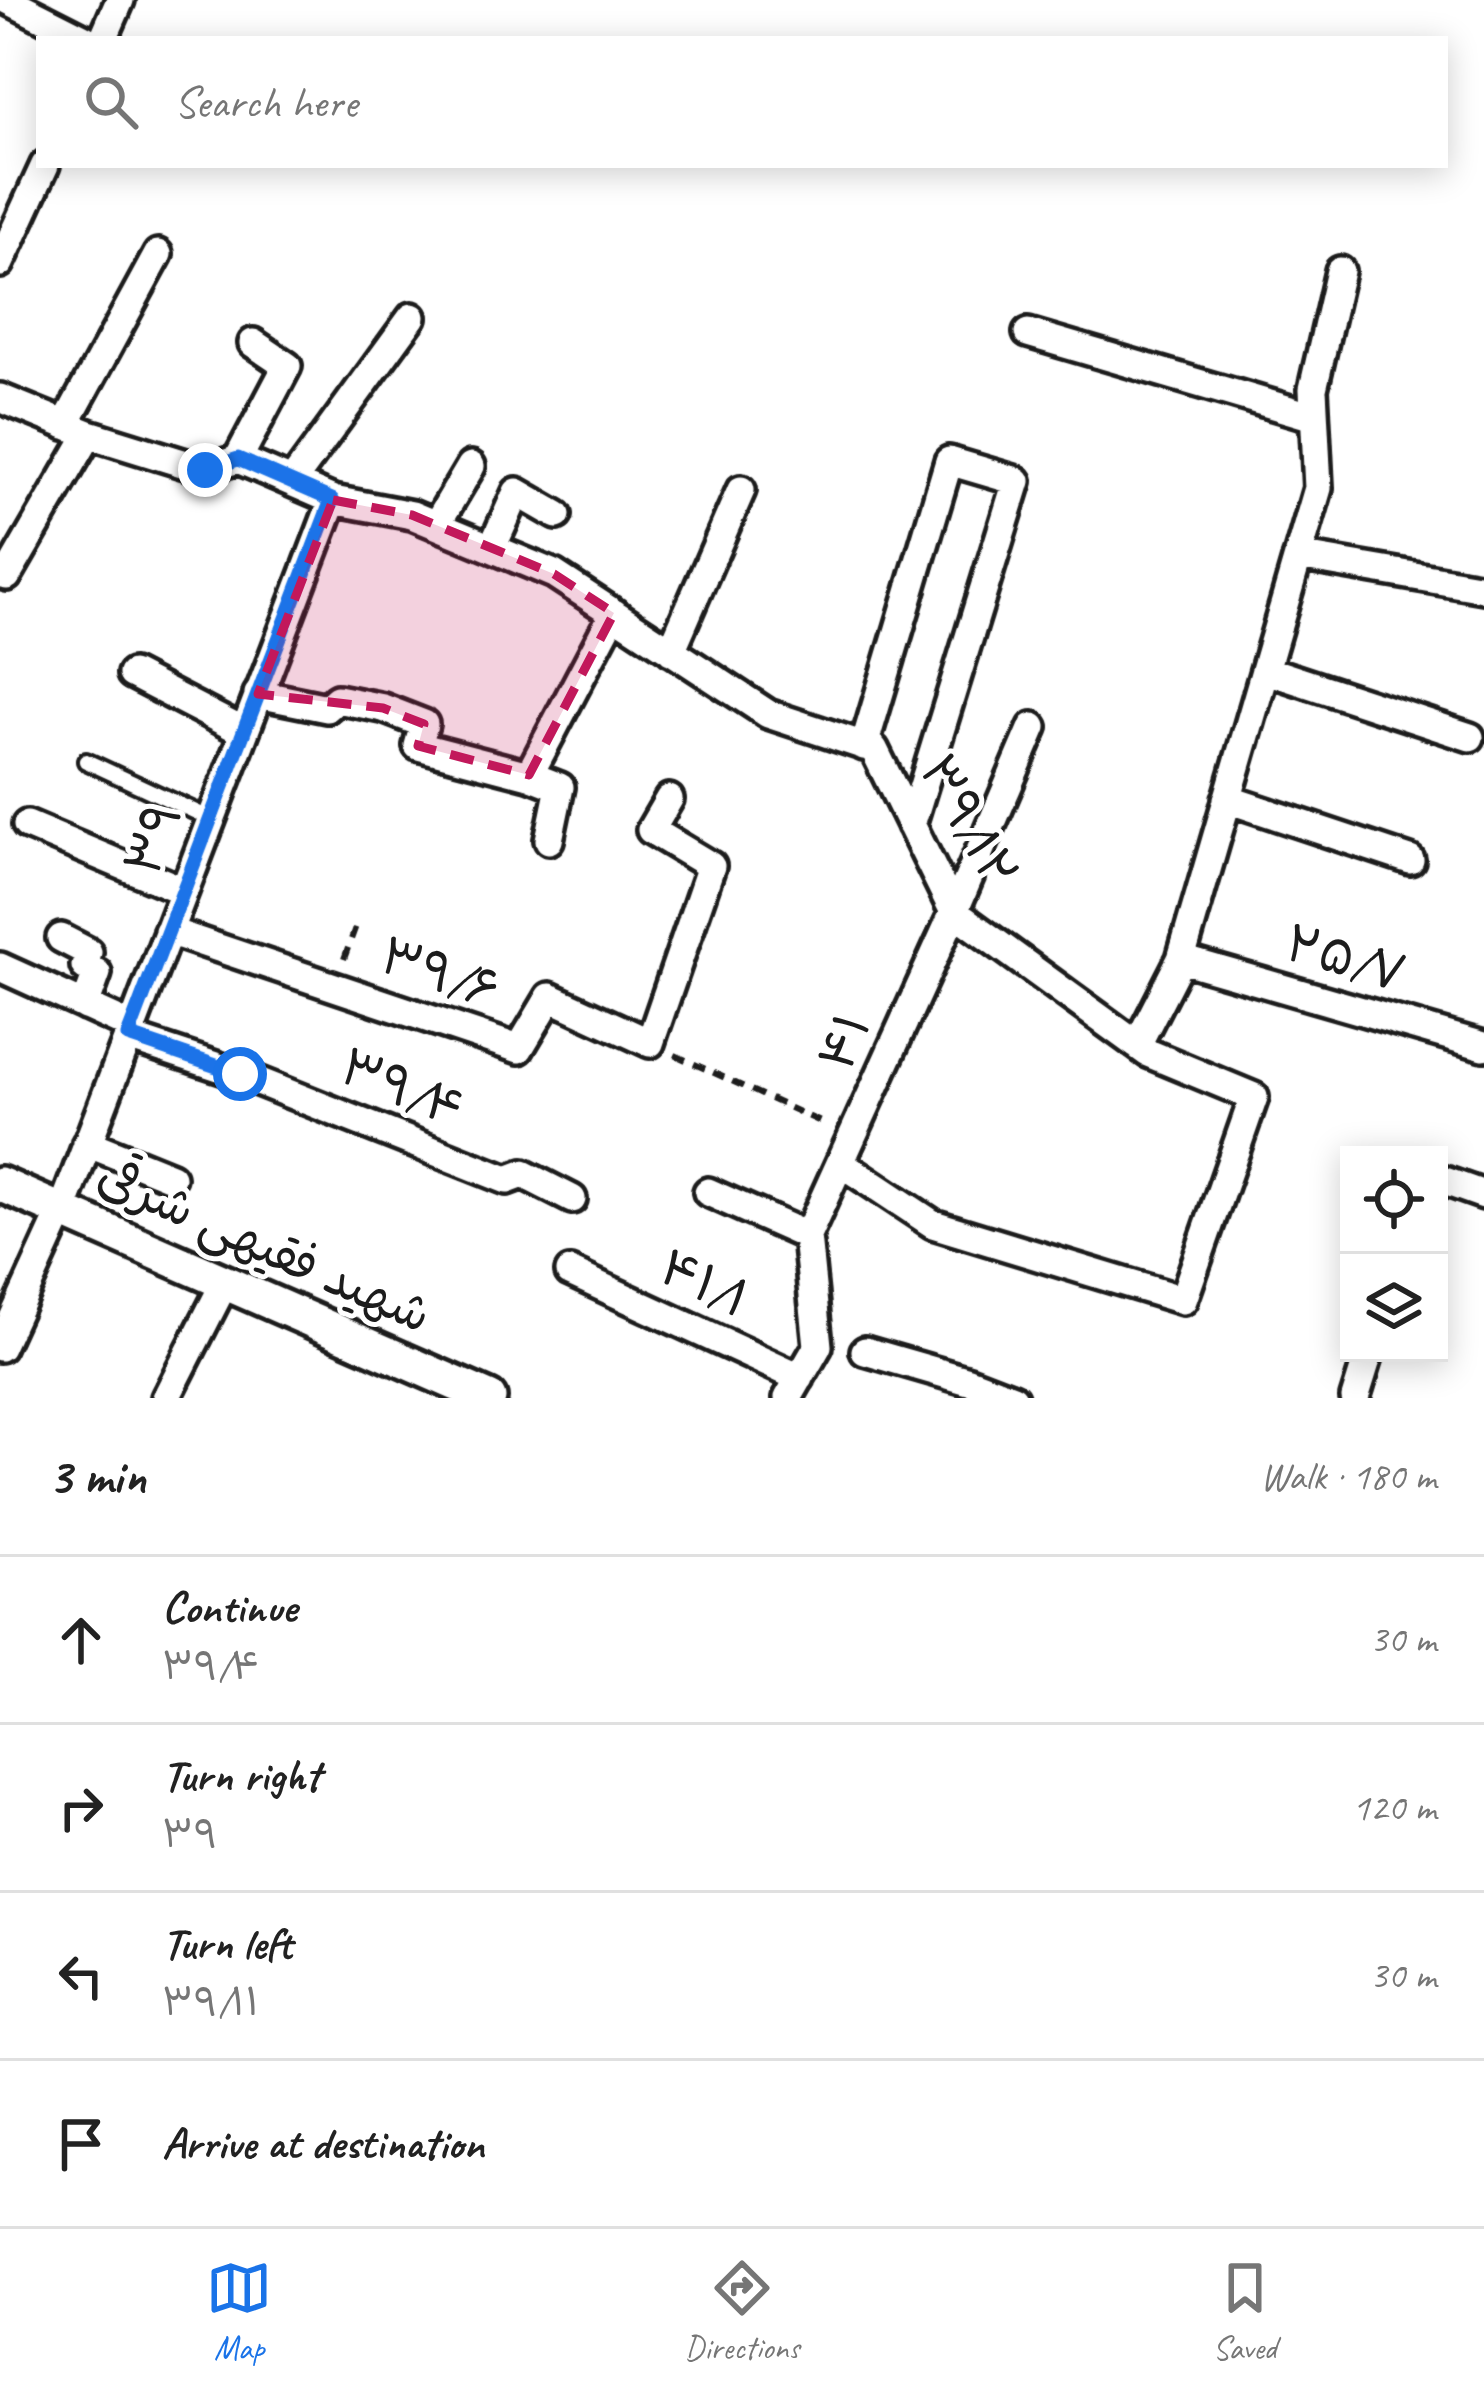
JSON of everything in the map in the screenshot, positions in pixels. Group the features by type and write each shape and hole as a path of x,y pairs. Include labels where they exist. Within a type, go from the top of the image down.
{"street":[{"path":"8,0 79,36"},
{"path":"104,36 120,0"},
{"path":"0,262 44,168"},
{"path":"0,573 7,576 158,254"},
{"path":"1137,1045 1181,959 1318,488 1312,389 1340,271"},
{"path":"292,482 412,317"},
{"path":"1028,332 1314,417"},
{"path":"0,398 77,430 205,470 238,459 287,366 253,343"},
{"name":"۳۹/۱۲","path":"238,459 332,500 412,515 554,574 768,714 874,749 954,912 1148,1053 1254,1097 1183,1300 933,1224 846,1150"},
{"path":"864,746 949,461 1017,481 911,824"},
{"path":"436,525 471,466"},
{"path":"671,651 741,490"},
{"path":"492,548 517,492 556,515"},
{"name":"۳۹","path":"0,1347 62,1211 332,500"},
{"path":"1298,556 1484,588"},
{"path":"529,775 614,613"},
{"path":"1266,670 1470,737"},
{"path":"133,674 244,732"},
{"path":"258,694 326,708 337,699 383,708 424,724 418,746 560,787 549,840"},
{"name":"۴۱","path":"807,1236 1033,728"},
{"path":"650,1043 711,866 651,830 669,799"},
{"path":"1227,799 1410,860"},
{"path":"27,825 184,891"},
{"name":"۳۹/۶","path":"168,931 519,1049 550,997 650,1043"},
{"path":"61,938 88,952 85,966 97,973 86,1006"},
{"name":"۲۵/۷","path":"1181,959 1484,1046"},
{"name":"۳۹/۴","path":"0,967 130,1032 507,1180 523,1174 572,1199"},
{"path":"87,1143 171,1177"},
{"path":"1448,1182 1484,1195"},
{"name":"شهید فقیهی شرقی","path":"0,1184 489,1398"},
{"path":"708,1192 807,1236 818,1346 794,1388"},
{"name":"۴۱/۱","path":"570,1272 794,1388"},
{"path":"166,1398 225,1282"},
{"path":"865,1351 1013,1398"},
{"path":"1354,1398 1366,1362"}],"lane":[{"path":"86,761 211,819"}],"path":[{"path":"334,987 357,923"},
{"path":"650,1043 846,1150"}],"highlighted area":[{"path":"333,500 412,515 554,574 614,613 529,775 418,746 424,724 383,708 258,694"}],"route":[{"path":"205,470 238,459 332,500 128,1036 240,1074"}]}
